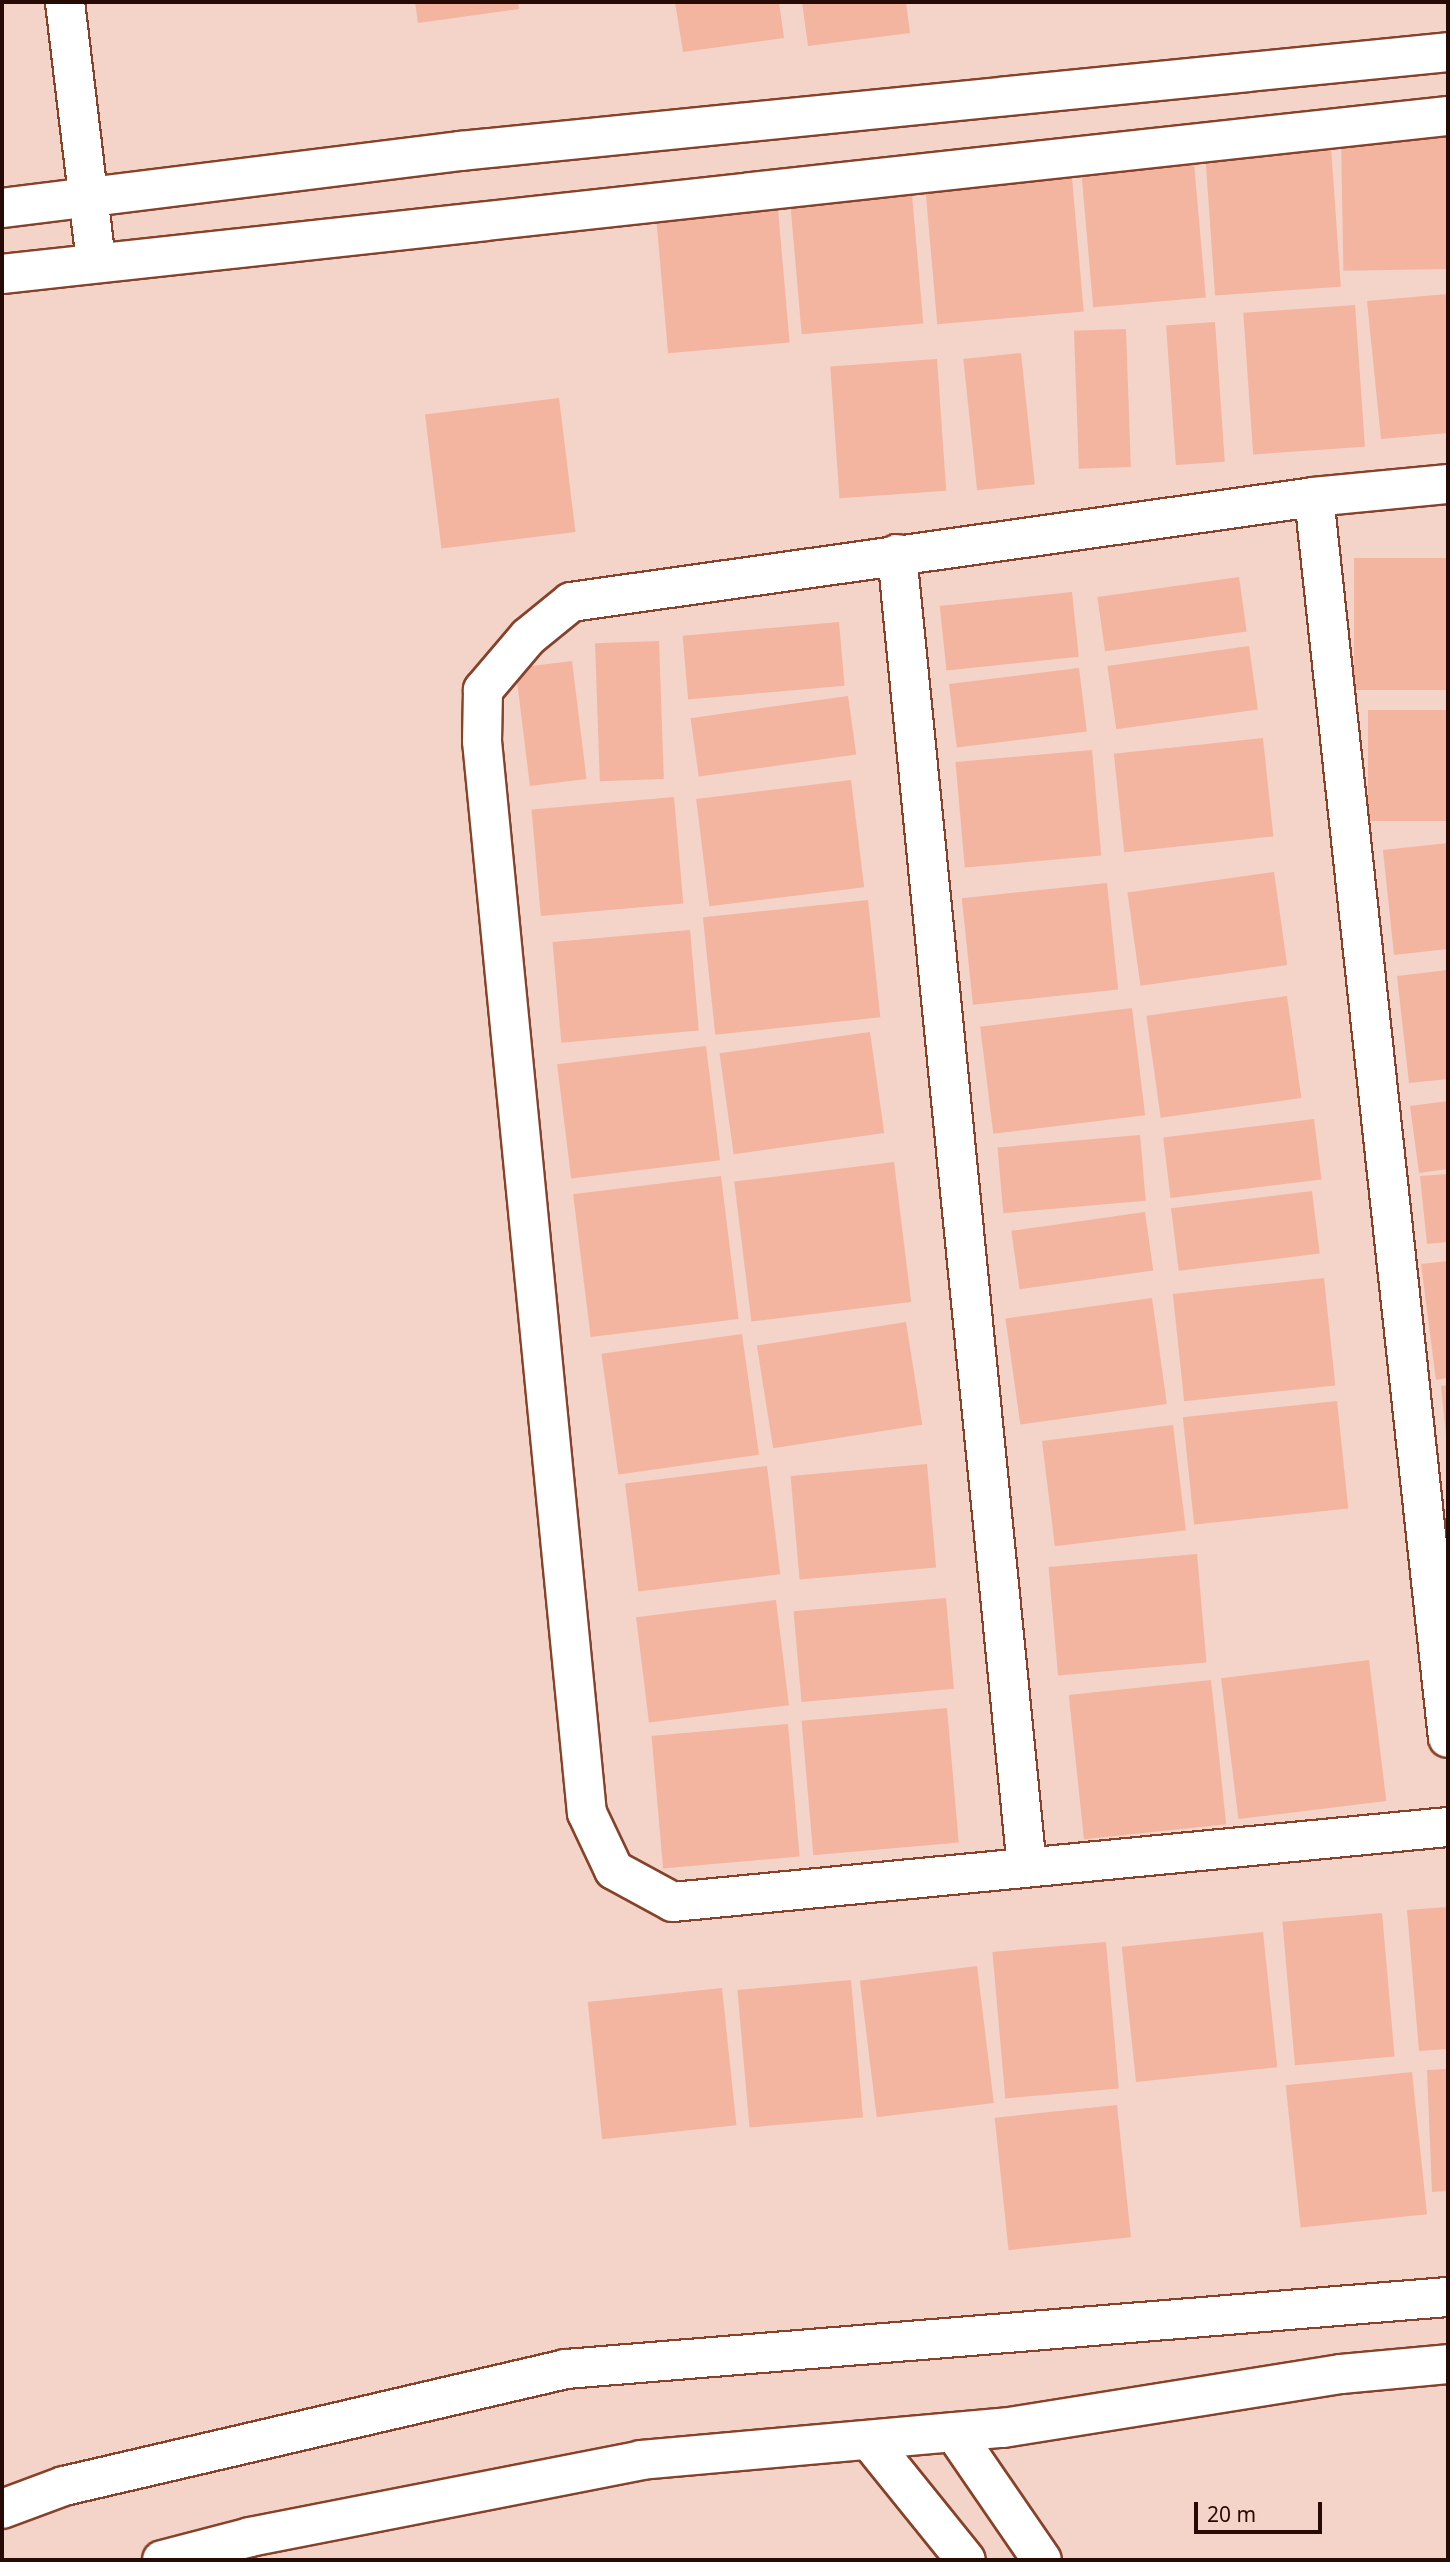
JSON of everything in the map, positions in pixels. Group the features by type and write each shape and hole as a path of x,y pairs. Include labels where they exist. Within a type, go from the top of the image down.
{"street":[{"path":"65,2 96,264"},
{"path":"2,208 460,151 1448,52"},
{"path":"2,274 1448,116"},
{"path":"1448,484 1314,497 571,602 528,637 483,690 482,741 587,1813 614,1870 673,1902 1448,1827"},
{"path":"1314,497 1448,1738"},
{"path":"897,554 1027,1868"},
{"path":"2,2509 64,2486 566,2369 1448,2297"},
{"path":"162,2560 250,2537 640,2460 954,2432 1341,2374 1448,2364"},
{"path":"954,2432 1042,2560"},
{"path":"869,2440 966,2560"}],"building":[{"path":"415,2 518,2 519,9 418,23"},
{"path":"675,2 779,2 784,38 683,52"},
{"path":"802,2 906,2 910,33 808,46"},
{"path":"1446,134 1448,269 1343,271 1341,136"},
{"path":"1331,147 1341,287 1215,295 1205,156"},
{"path":"1194,163 1206,297 1093,307 1081,173"},
{"path":"1072,178 1084,311 937,324 926,191"},
{"path":"912,195 923,324 802,334 790,206"},
{"path":"778,210 790,342 668,353 656,221"},
{"path":"1448,294 1448,433 1381,439 1367,301"},
{"path":"1355,305 1365,447 1253,454 1243,313"},
{"path":"1215,322 1225,462 1176,465 1166,325"},
{"path":"1126,329 1131,467 1079,469 1074,331"},
{"path":"1021,353 1035,484 977,490 963,359"},
{"path":"937,359 946,491 839,498 830,366"},
{"path":"559,398 575,532 441,548 425,414"},
{"path":"1354,558 1448,558 1448,690 1354,690"},
{"path":"1239,577 1247,631 1105,651 1097,597"},
{"path":"1072,592 1079,657 947,671 940,606"},
{"path":"839,622 845,686 688,699 683,636"},
{"path":"659,641 664,779 600,781 595,643"},
{"path":"1249,646 1258,709 1116,729 1107,666"},
{"path":"572,661 587,779 530,786 515,668"},
{"path":"1079,668 1087,732 957,747 949,684"},
{"path":"848,696 856,754 699,777 691,718"},
{"path":"1368,710 1448,710 1448,821 1368,821"},
{"path":"1263,738 1273,836 1124,852 1114,754"},
{"path":"1092,750 1101,856 965,868 956,762"},
{"path":"851,780 864,887 709,906 696,799"},
{"path":"674,797 683,904 541,916 532,809"},
{"path":"1448,843 1448,949 1394,955 1383,850"},
{"path":"1274,872 1287,965 1141,986 1127,893"},
{"path":"1107,883 1118,989 973,1005 962,898"},
{"path":"868,900 880,1017 715,1035 703,917"},
{"path":"690,930 699,1031 561,1043 553,942"},
{"path":"1448,970 1448,1079 1409,1083 1397,976"},
{"path":"1287,996 1301,1098 1161,1118 1146,1016"},
{"path":"1132,1008 1145,1115 993,1134 980,1027"},
{"path":"870,1032 884,1133 734,1154 719,1053"},
{"path":"706,1046 720,1160 571,1178 557,1064"},
{"path":"1448,1101 1448,1169 1419,1173 1410,1106"},
{"path":"1314,1119 1321,1180 1171,1198 1163,1138"},
{"path":"1140,1135 1146,1201 1003,1213 998,1147"},
{"path":"894,1162 911,1302 751,1322 734,1182"},
{"path":"1448,1174 1448,1242 1427,1244 1420,1176"},
{"path":"721,1176 739,1319 591,1337 573,1194"},
{"path":"1312,1191 1320,1254 1179,1271 1171,1208"},
{"path":"1145,1212 1153,1270 1020,1289 1011,1231"},
{"path":"1448,1261 1448,1378 1436,1380 1421,1264"},
{"path":"1324,1278 1335,1385 1184,1401 1173,1294"},
{"path":"1152,1298 1167,1404 1020,1425 1005,1319"},
{"path":"906,1322 922,1425 773,1448 757,1346"},
{"path":"742,1334 759,1455 618,1475 601,1354"},
{"path":"1448,1385 1448,1435 1446,1435 1441,1386"},
{"path":"1337,1401 1348,1508 1194,1525 1183,1417"},
{"path":"1173,1425 1186,1530 1055,1546 1042,1441"},
{"path":"927,1464 936,1568 800,1580 791,1476"},
{"path":"767,1466 780,1574 638,1592 625,1483"},
{"path":"1197,1554 1206,1663 1058,1676 1049,1567"},
{"path":"946,1598 954,1689 802,1702 794,1611"},
{"path":"776,1600 789,1705 649,1722 636,1617"},
{"path":"1369,1660 1386,1801 1238,1819 1221,1678"},
{"path":"1211,1680 1226,1824 1084,1839 1069,1695"},
{"path":"947,1708 959,1842 813,1855 802,1721"},
{"path":"788,1724 800,1856 663,1868 652,1736"},
{"path":"1448,1907 1448,2049 1419,2051 1407,1910"},
{"path":"1382,1913 1395,2056 1295,2065 1282,1922"},
{"path":"1263,1932 1277,2067 1136,2082 1122,1947"},
{"path":"1106,1942 1119,2088 1005,2098 992,1952"},
{"path":"977,1966 994,2103 877,2117 860,1980"},
{"path":"851,1980 863,2117 749,2127 737,1990"},
{"path":"722,1988 736,2125 602,2139 588,2002"},
{"path":"1448,2069 1448,2191 1432,2192 1427,2070"},
{"path":"1412,2072 1427,2214 1301,2227 1286,2085"},
{"path":"1117,2105 1131,2237 1009,2250 995,2118"}]}
